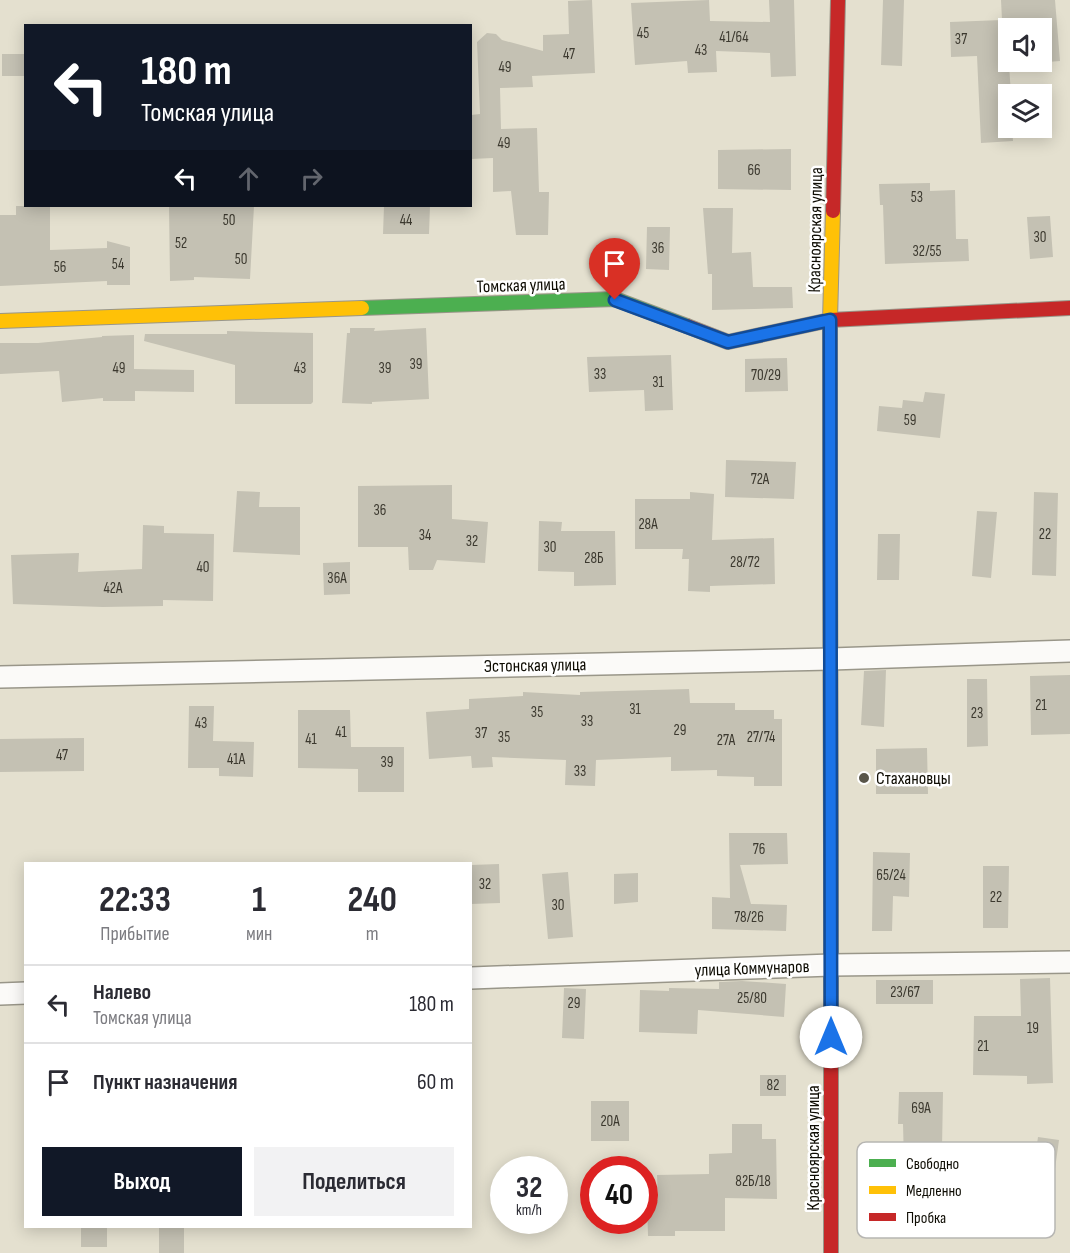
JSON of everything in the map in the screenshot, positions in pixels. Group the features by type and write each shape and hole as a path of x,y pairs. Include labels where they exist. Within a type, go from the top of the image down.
{"street":[{"name":"Красноярская улица","path":"831,1253 830,320 838,0"},
{"name":"Томская улица","path":"0,321 615,300 728,342 830,320 1070,308"},
{"name":"Эстонская улица","path":"0,677 831,659 1070,651"},
{"name":"улица Коммунаров","path":"472,978 831,965 1070,962"},
{"path":"0,994 24,993"}],"building":[{"path":"592,0 595,73 532,76 533,87 500,88 501,129 537,128 539,192 549,192 548,235 516,235 511,191 493,192 493,158 472,159 472,115 480,114 477,42 487,33 496,34 502,40 543,51 543,35 569,34 568,1"},
{"path":"709,0 710,21 770,22 769,0 794,0 796,76 771,77 770,53 716,51 717,72 688,73 687,61 635,65 631,3"},
{"path":"883,0 904,0 902,66 881,65"},
{"path":"1001,0 1055,0 1060,61 1052,62 1052,18 1002,18"},
{"path":"998,20 998,72 1009,72 1010,84 998,84 998,138 1013,138 1013,141 981,143 977,56 951,57 950,22"},
{"path":"2,54 24,54 24,76 2,76"},
{"path":"791,149 791,190 718,189 718,150"},
{"path":"930,183 930,191 955,190 956,239 968,239 969,261 885,264 883,205 880,205 879,184"},
{"path":"16,206 50,207 50,250 107,248 107,241 130,247 130,285 107,285 107,281 0,286 0,215 16,215"},
{"path":"169,207 254,207 250,279 194,277 194,280 170,281"},
{"path":"384,207 430,207 429,234 383,234"},
{"path":"703,208 733,208 732,253 751,252 753,287 792,287 793,308 712,310 712,274 708,274"},
{"path":"1050,216 1053,257 1030,259 1027,217"},
{"path":"647,227 670,227 669,270 646,269"},
{"path":"350,328 375,328 374,331 426,328 429,399 372,402 372,404 342,403 347,333 350,333"},
{"path":"227,331 313,333 313,402 311,404 235,404 235,365 144,341 145,334 227,334"},
{"path":"134,335 134,369 194,370 194,392 135,391 135,401 103,401 103,398 62,402 59,371 0,374 0,343 38,343"},
{"path":"671,355 673,410 645,411 644,390 589,392 587,357"},
{"path":"787,358 788,391 745,392 745,359"},
{"path":"925,392 945,394 940,438 877,431 879,406 902,408 903,400 923,402"},
{"path":"726,460 796,462 794,499 725,497"},
{"path":"452,485 452,519 488,522 485,563 437,560 433,570 409,570 408,547 358,547 358,486"},
{"path":"237,491 260,492 259,507 300,507 300,555 233,552"},
{"path":"690,492 714,494 712,540 774,538 775,584 710,586 710,592 688,591 689,559 682,559 683,549 635,549 635,499 690,499"},
{"path":"1034,492 1058,493 1056,576 1032,575"},
{"path":"977,511 997,512 991,578 972,576"},
{"path":"539,521 562,522 561,531 615,531 616,585 574,586 574,572 538,571"},
{"path":"143,525 164,526 164,533 214,534 213,601 163,600 163,606 103,607 13,604 11,555 79,553 78,572 142,569"},
{"path":"878,534 900,534 899,580 877,580"},
{"path":"350,562 350,594 324,595 323,563"},
{"path":"886,670 884,727 861,725 864,671"},
{"path":"1070,675 1070,734 1031,735 1030,676"},
{"path":"967,679 987,679 988,746 967,747"},
{"path":"689,689 690,703 735,703 735,710 774,710 774,719 782,719 782,786 754,786 754,777 717,776 717,770 671,771 671,757 596,760 595,786 565,785 566,760 492,757 493,767 472,768 471,756 429,759 426,712 469,709 469,699 523,696 523,692 580,695 580,692"},
{"path":"189,706 214,706 213,741 254,742 253,777 219,776 219,768 188,768"},
{"path":"298,710 350,710 351,747 404,747 404,792 358,792 358,769 298,768"},
{"path":"84,738 84,771 0,772 0,739"},
{"path":"927,748 928,794 876,794 876,749"},
{"path":"729,833 787,833 788,864 740,865 751,904 787,905 786,931 712,929 712,897 730,898"},
{"path":"873,852 910,853 909,897 893,896 892,931 872,931"},
{"path":"499,864 500,903 472,904 472,865"},
{"path":"983,866 1009,866 1008,928 983,928"},
{"path":"568,872 573,937 548,939 542,874"},
{"path":"638,873 638,902 614,904 614,874"},
{"path":"1050,978 1053,1083 1027,1084 1027,1076 973,1075 974,1016 1021,1016 1020,979"},
{"path":"876,980 933,980 933,1004 876,1004"},
{"path":"719,982 786,984 784,1017 698,1010 697,1034 639,1032 640,990 719,989"},
{"path":"564,988 586,989 584,1039 562,1038"},
{"path":"760,1075 786,1075 786,1096 760,1096"},
{"path":"899,1092 943,1092 942,1142 903,1142 903,1124 898,1124"},
{"path":"591,1101 629,1101 629,1141 591,1141"},
{"path":"732,1124 762,1124 762,1139 776,1139 777,1199 725,1198 725,1231 675,1231 675,1236 648,1236 648,1234 658,1234 658,1175 709,1174 709,1154 732,1153"},
{"path":"1038,1137 1059,1140 1055,1169 1055,1142 1037,1142"},
{"path":"81,1228 107,1228 107,1247 81,1247"},
{"path":"159,1228 184,1228 184,1253 159,1253"}],"traffic: fast":[{"path":"362,308 615,299 687,326"},
{"path":"830,540 831,844"}],"traffic: slow":[{"path":"830,540 830,320 833,211"},
{"path":"0,321 362,308"}],"traffic: jam":[{"path":"833,211 838,0"},
{"path":"687,326 728,342 830,320 1070,308"},
{"path":"831,844 831,1253"}],"place":[{"name":"Стахановцы","path":"864,778"}],"route":[{"path":"615,300 728,342 830,320 831,1037"}]}
